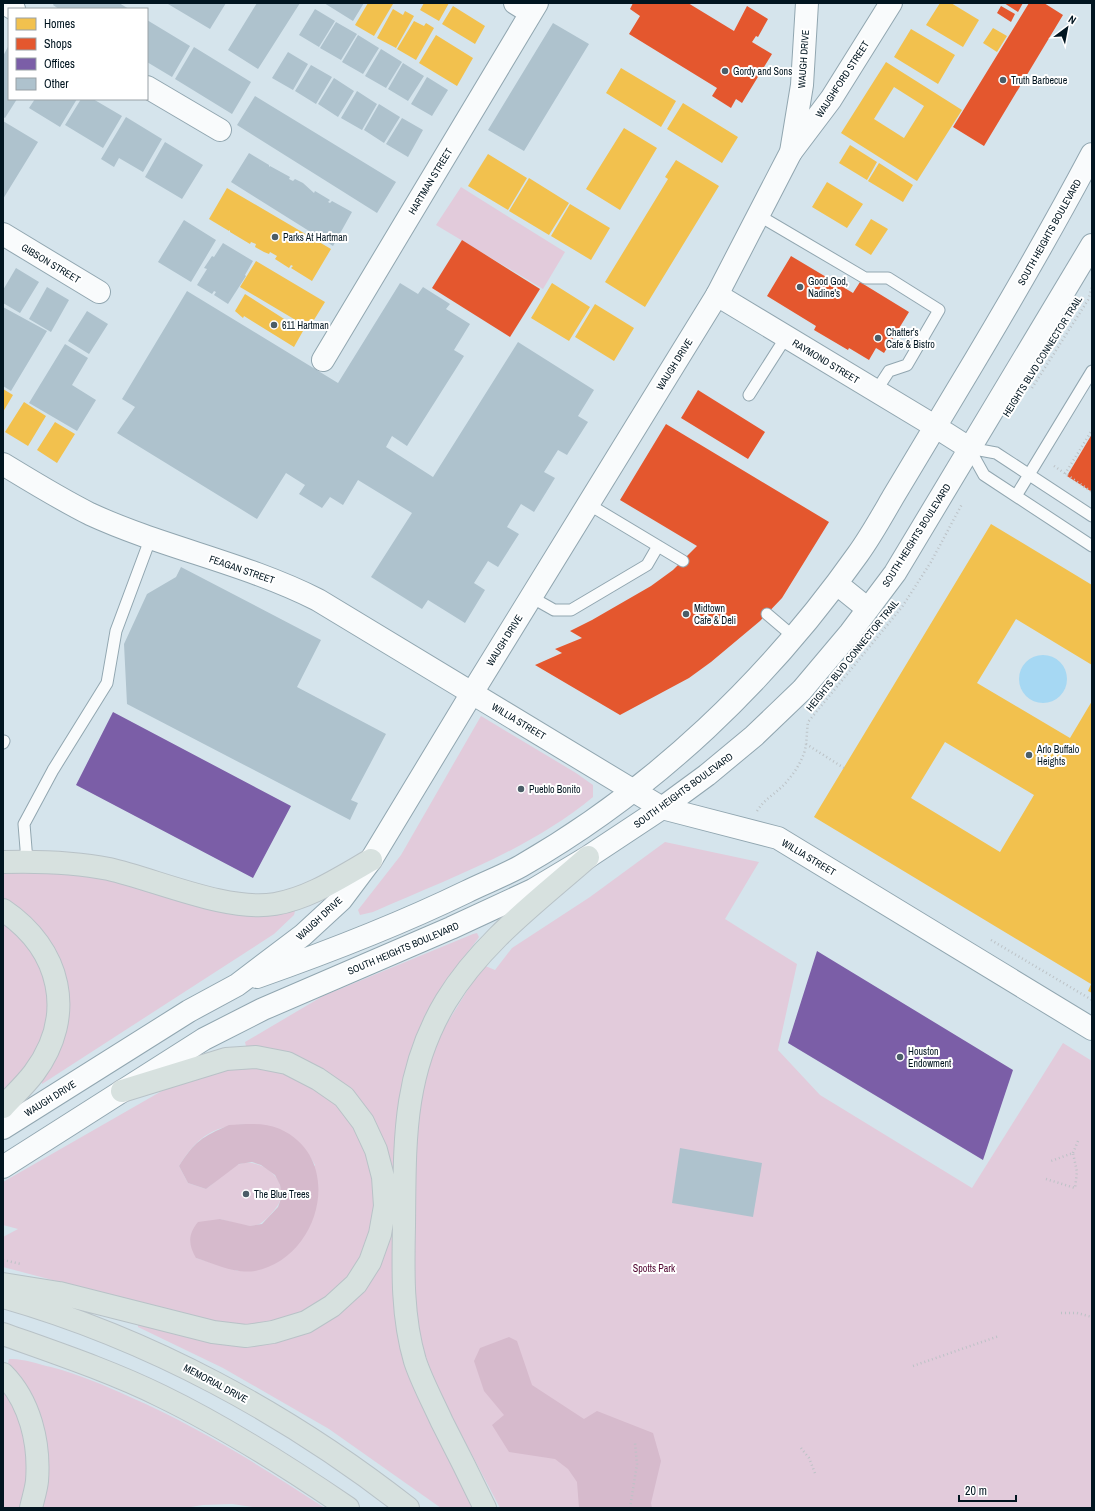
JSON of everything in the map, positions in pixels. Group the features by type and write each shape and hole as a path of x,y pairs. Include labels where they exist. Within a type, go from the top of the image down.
{"main road":[{"name":"WAUGH DRIVE","path":"3,1128 189,1011 237,984 303,935 341,900 371,860 716,295 791,152 802,85 807,3"},
{"name":"WAUGHFORD STREET","path":"791,152 831,99 891,3"},
{"name":"HARTMAN STREET","path":"323,360 528,6"},
{"path":"148,88 220,130"},
{"name":"SOUTH HEIGHTS BOULEVARD","path":"237,984 329,951 442,904 519,867 570,835 632,790 684,749 728,709 772,663 794,637 837,584 861,551 1048,238 1092,154"},
{"name":"GIBSON STREET","path":"3,234 99,292"},
{"name":"SOUTH HEIGHTS BOULEVARD","path":"122,1091 204,1039 263,1009 451,928 520,896 588,857 662,808 707,775 759,731 802,690 850,633 895,573 1092,245"},
{"name":"RAYMOND STREET","path":"716,295 969,448"},
{"name":"FEAGAN STREET","path":"3,464 90,514 286,584 318,600 472,693"},
{"path":"837,584 868,609"},
{"name":"WILLIA STREET","path":"472,693 662,808 778,838 1092,1029"},
{"path":"485,1508 426,1387 415,1361 408,1328 404,1299 404,1194 405,1133 410,1096 419,1060 432,1028 447,1000 469,969 493,940 588,857"},
{"path":"3,862 71,863 108,869 218,900 246,905 274,904 309,894 371,860"},
{"path":"3,910 18,920 37,940 51,964 59,994 57,1020 50,1044 34,1073 3,1107"},
{"path":"3,1167 122,1091 226,1059 256,1056 287,1063 318,1079 344,1097 363,1122 376,1150 383,1177 385,1206 380,1234 370,1262 356,1284 332,1306 306,1322 273,1332 246,1336 213,1332 59,1293 3,1284"},
{"name":"MEMORIAL DRIVE","path":"3,1297 104,1332 178,1364 247,1399 320,1444 377,1483 408,1508"},
{"path":"3,1334 92,1366 161,1396 231,1432 348,1508"},
{"path":"3,1374 23,1403 32,1426 38,1461 37,1482 31,1508"}],"lane":[{"path":"758,215 865,278 888,278 939,310 907,365 889,371 876,391"},
{"path":"749,395 786,337"},
{"path":"1016,496 1092,371"},
{"path":"969,448 996,453 1092,516"},
{"path":"969,448 984,475 1092,546"},
{"path":"588,504 683,561"},
{"path":"27,862 24,824 53,770 107,683 116,631 151,537"},
{"path":"531,597 554,610 571,610 648,565 658,546"},
{"path":"767,614 794,637"}],"path":[{"name":"HEIGHTS BLVD CONNECTOR TRAIL","path":"1029,393 1088,300 1092,287"},
{"path":"1065,474 1092,430"},
{"path":"1054,466 1092,492"},
{"name":"HEIGHTS BLVD CONNECTOR TRAIL","path":"746,830 764,801 788,781 801,761 806,744 808,722 902,607 931,562 964,501"},
{"path":"806,744 844,768"},
{"path":"990,940 1092,1000"},
{"path":"1046,1179 1075,1188 1077,1172 1073,1153 1078,1142"},
{"path":"1051,1161 1073,1153"},
{"path":"3,1260 25,1266"},
{"path":"1060,1313 1077,1313 1092,1316"},
{"path":"913,1366 999,1336"},
{"path":"630,1508 637,1464 635,1444"},
{"path":"801,1448 809,1458 816,1473"}],"green space":[{"path":"461,187 565,252 543,289 436,225"},
{"path":"481,716 576,773 593,785 593,797 542,833 515,848 430,888 373,912 360,915 358,910 401,855"},
{"name":"Spotts Park","path":"665,842 759,862 725,919 797,964 778,1050 820,1095 972,1188 1063,1043 1092,1061 1092,1508 500,1508 423,1362 413,1288 414,1197 418,1114 433,1046 483,965 495,970 512,948 590,897"},
{"path":"3,870 65,872 295,911 294,915 274,934 42,1084 42,1076 46,1071 50,943 30,917 17,906 3,898"},
{"path":"3,920 27,944 38,959 46,984 48,1011 43,1038 38,1051 26,1070 3,1094"},
{"path":"477,933 479,937 444,983 420,1028 409,1056 402,1096 394,1269 477,1508 441,1508 329,1429 223,1368 138,1327 138,1323 219,1341 338,1309 393,1187 333,1077 313,1064 292,1055 270,1049 246,1046 245,1042 323,996"},
{"path":"273,1067 327,1093 361,1134 376,1190 373,1224 361,1256 352,1271 332,1293 302,1314 265,1326 219,1324 3,1267 3,1237 18,1229 3,1225 3,1182 181,1080 212,1068","holes":["252,1124 289,1137 302,1147 315,1165 238,1271 196,1258 220,1219 246,1226 253,1226 264,1221 280,1200 281,1189 279,1182 269,1170 262,1166 247,1163 236,1165 206,1189 188,1183 179,1166 194,1146 209,1133 228,1126"]},
{"path":"9,1359 19,1359 71,1373 101,1384 156,1409 230,1448 325,1508 259,1508 232,1504 203,1505 185,1508 39,1508 22,1382 8,1363"},
{"path":"3,1386 13,1399 28,1450 27,1489 20,1508 3,1508"}],"shaded area":[{"path":"261,1124 280,1129 301,1143 313,1162 318,1184 317,1207 309,1229 296,1248 277,1263 255,1271 248,1272 233,1270 196,1258 190,1244 192,1231 198,1222 220,1219 250,1226 262,1224 278,1207 282,1196 280,1185 275,1175 261,1165 252,1162 239,1164 206,1189 188,1183 179,1166 195,1145 212,1133 229,1125"},
{"path":"509,1337 517,1341 532,1385 584,1419 597,1411 653,1433 661,1461 651,1503 652,1508 579,1508 577,1482 568,1469 555,1459 509,1452 492,1425 504,1415 484,1391 474,1361 480,1348"}],"water":[{"path":"1043,655 1052,657 1060,662 1065,670 1067,679 1065,688 1060,696 1052,701 1043,703 1034,701 1026,696 1021,688 1019,679 1021,670 1026,662 1034,657"}],"building: Homes":[{"path":"368,3 393,4 374,36 355,25"},
{"path":"424,3 449,3 439,21 420,10"},
{"path":"940,3 951,3 979,20 963,47 926,25"},
{"path":"453,6 485,26 475,44 442,24"},
{"path":"393,9 403,15 405,11 414,16 396,48 377,38"},
{"path":"414,21 424,26 426,23 434,28 416,60 397,49"},
{"path":"993,28 1007,36 997,52 983,43"},
{"path":"911,29 955,55 938,84 894,57"},
{"path":"436,35 473,58 457,86 419,63"},
{"path":"886,62 962,110 917,181 841,133","holes":["894,87 924,106 904,138 874,119"]},
{"path":"621,68 676,101 661,127 606,93"},
{"path":"683,103 738,137 722,163 667,129"},
{"path":"624,128 657,148 620,210 586,189"},
{"path":"850,145 877,162 867,180 839,163"},
{"path":"488,154 527,178 508,210 468,186"},
{"path":"676,160 719,186 645,307 605,282 668,179 665,177"},
{"path":"879,163 913,185 903,202 868,181"},
{"path":"529,178 569,203 549,235 509,211"},
{"path":"827,182 863,204 847,228 812,207"},
{"name":"Parks At Hartman","path":"227,188 331,249 312,281 291,268 293,266 291,265 289,268 275,259 277,256 270,252 269,254 264,252 255,247 256,244 251,242 250,244 230,232 230,230 229,231 209,219"},
{"path":"570,204 610,228 591,260 551,236"},
{"path":"871,219 888,229 871,255 855,245"},
{"name":"Parks At Hartman","path":"256,261 325,302 309,328 240,287"},
{"path":"552,283 590,307 569,341 531,318"},
{"name":"611 Hartman","path":"245,294 303,331 294,347 244,316 243,318 235,311"},
{"path":"595,304 634,328 614,361 575,337"},
{"path":"3,389 13,395 3,412"},
{"path":"24,402 46,416 28,446 5,432"},
{"path":"55,422 75,434 57,463 37,450"},
{"name":"Arlo Buffalo Heights","path":"991,524 1092,585 1092,665 1016,619 977,683 1070,738 1092,701 1092,993 1088,991 1091,984 814,817","holes":["945,742 1034,795 1000,852 911,798"]}],"building: Shops":[{"name":"Gordy and Sons","path":"633,3 688,3 734,31 747,6 768,19 758,37 756,36 752,42 772,54 742,103 736,99 731,108 712,96 717,88 629,34 640,16 630,9"},
{"path":"1004,3 1023,3 1018,12"},
{"name":"Truth Barbecue","path":"1029,3 1044,3 1063,15 984,146 953,127"},
{"path":"1001,6 1015,14 1011,22 997,13"},
{"path":"462,240 540,289 510,337 432,288"},
{"path":"791,256 853,293 860,282 909,312 884,353 876,348 869,360 849,348 848,350 814,330 816,326 767,296"},
{"path":"698,390 765,432 748,459 681,418"},
{"path":"666,424 829,522 782,598 760,621 711,662 689,678 620,715 535,665 562,653 555,649 582,638 570,631 651,586 673,570 697,546 620,500"},
{"path":"1092,434 1092,492 1067,476"}],"building: Offices":[{"path":"113,712 291,806 253,878 76,785"},
{"name":"Houston Endowment","path":"817,951 1013,1070 983,1160 788,1043"}],"building: Other":[{"path":"54,3 119,3 127,8 58,8 53,5"},
{"path":"226,3 210,29 168,4"},
{"path":"257,3 300,3 258,69 228,50"},
{"path":"324,3 364,3 353,21"},
{"path":"315,9 335,21 319,47 299,35"},
{"path":"148,21 190,46 172,77 148,63"},
{"path":"336,22 357,34 341,60 320,48"},
{"path":"553,23 589,44 524,151 488,130"},
{"path":"358,35 379,48 363,74 342,62"},
{"path":"8,47 8,100 16,100 5,118 3,117 3,56"},
{"path":"194,47 251,82 232,114 175,79"},
{"path":"381,49 402,62 386,88 365,76"},
{"path":"288,52 308,64 293,90 272,78"},
{"path":"403,63 424,76 408,101 388,89"},
{"path":"311,65 332,77 316,104 295,91"},
{"path":"427,77 448,90 432,116 411,104"},
{"path":"334,78 354,91 338,117 318,104"},
{"path":"357,91 377,104 362,130 341,118"},
{"path":"255,96 396,182 377,213 237,125"},
{"path":"34,100 76,100 60,127 29,108"},
{"path":"80,100 95,100 122,116 103,148 65,125"},
{"path":"379,104 400,117 384,143 364,130"},
{"path":"126,117 162,139 143,172 119,158 114,167 101,159"},
{"path":"402,118 423,130 408,157 386,144"},
{"path":"3,121 38,142 3,199"},
{"path":"165,142 203,165 182,199 145,177"},
{"path":"249,153 269,165 269,167 270,166 290,177 289,179 293,181 295,179 303,183 314,193 315,191 330,200 328,202 330,203 332,201 352,212 333,246 231,182"},
{"path":"184,220 216,240 191,282 158,262"},
{"path":"223,243 253,261 245,275 246,276 228,304 214,295 216,292 214,291 212,294 197,285 207,269 204,268 212,256 214,257"},
{"path":"16,268 39,282 20,313 3,303 3,290"},
{"path":"400,283 418,294 423,287 450,304 446,309 470,324 454,350 464,356 407,446 392,436 386,447 433,477 518,342 594,390 578,416 588,422 567,455 558,450 544,472 555,478 534,512 521,504 507,527 519,534 498,567 488,561 474,583 485,590 465,623 428,600 422,609 371,577 412,513 358,480 343,505 330,497 322,508 299,494 305,485 286,473 257,519 117,433 135,407 122,399 187,291 338,383"},
{"path":"47,287 69,300 51,332 29,319"},
{"path":"3,307 47,331 11,391 3,386"},
{"path":"87,311 108,324 89,354 68,341"},
{"path":"65,344 88,358 72,385 96,400 77,431 29,403"},
{"path":"181,567 321,640 297,687 386,734 351,800 358,803 350,820 127,704 124,644 147,594 176,577"},
{"path":"680,1148 762,1163 753,1217 672,1203"}],"place":[{"name":"Gordy and Sons","path":"725,71"},
{"name":"Truth Barbecue","path":"1003,80"},
{"name":"Parks At Hartman","path":"275,237"},
{"name":"Good God, Nadine's","path":"800,287"},
{"name":"611 Hartman","path":"274,325"},
{"name":"Chatter's Cafe & Bistro","path":"878,338"},
{"name":"Midtown Cafe & Deli","path":"686,614"},
{"name":"Arlo Buffalo Heights","path":"1029,755"},
{"name":"Pueblo Bonito","path":"521,789"},
{"name":"Houston Endowment","path":"900,1057"},
{"name":"The Blue Trees","path":"246,1194"}]}
